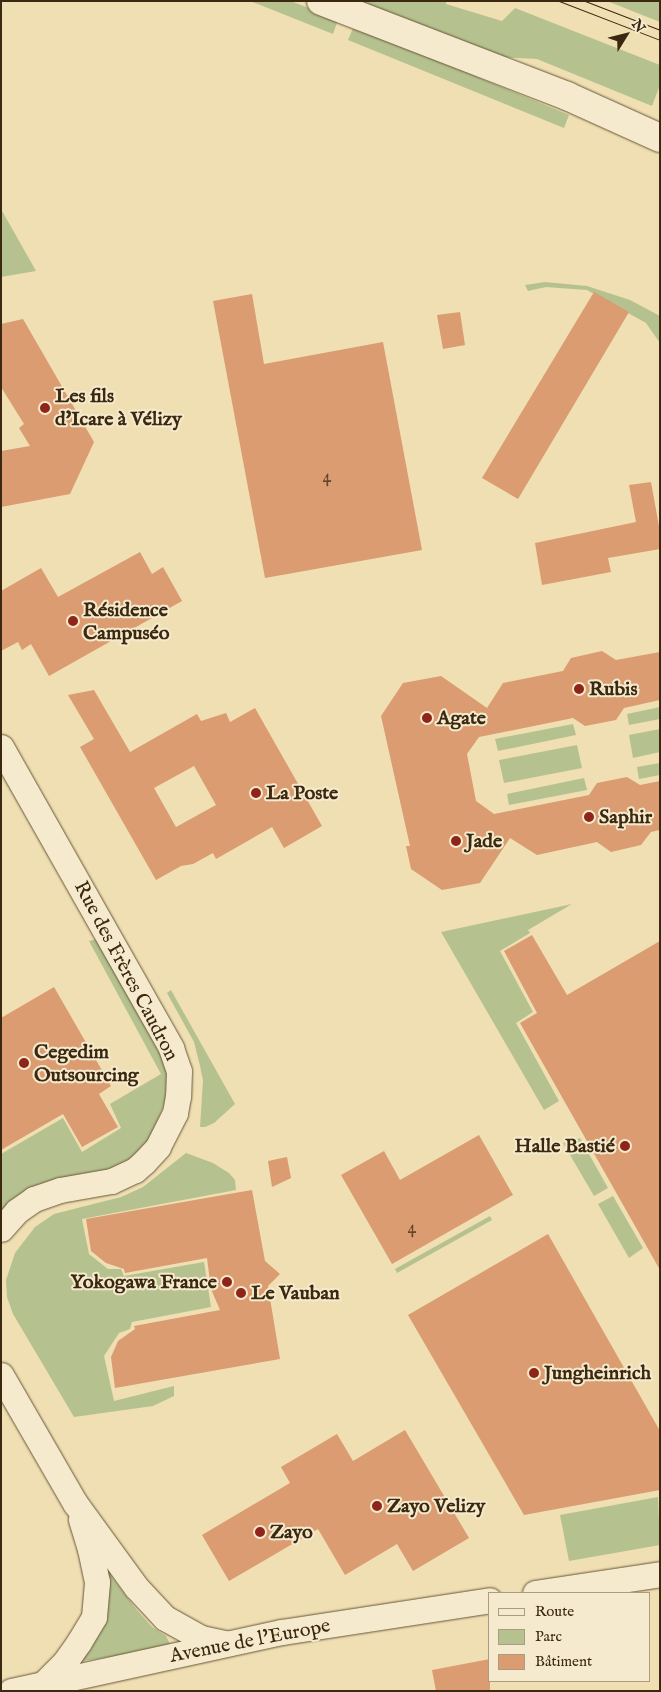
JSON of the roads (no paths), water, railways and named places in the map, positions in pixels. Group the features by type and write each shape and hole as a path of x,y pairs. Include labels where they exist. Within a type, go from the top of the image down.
{"main road":[{"path":"321,1 566,96 660,138"},
{"path":"566,96 592,90 660,117"}],"street":[{"name":"Rue des Frères Caudron","path":"1,747 171,1048 179,1071 179,1079 175,1113 169,1128 158,1147 135,1170 111,1181 60,1190 34,1198 17,1211 1,1229"},
{"path":"1,1375 75,1502 136,1587 165,1618 201,1638 227,1643"},
{"path":"43,1684 65,1662 80,1642 94,1616 97,1582 90,1549 75,1502"},
{"path":"542,1592 660,1574"},
{"name":"Avenue de l'Europe","path":"12,1691 282,1632 488,1600"}],"tram line":[{"path":"559,1 660,40"},
{"path":"585,1 660,30"}],"place":[{"name":"Les fils d'Icare à Vélizy","path":"45,408"},
{"name":"Résidence Campuséo","path":"73,621"},
{"name":"Rubis","path":"579,689"},
{"name":"Agate","path":"427,718"},
{"name":"La Poste","path":"256,793"},
{"name":"Saphir","path":"589,817"},
{"name":"Jade","path":"456,841"},
{"name":"Cegedim Outsourcing","path":"24,1063"},
{"name":"Halle Bastié","path":"625,1146"},
{"name":"Yokogawa France","path":"227,1282"},
{"name":"Le Vauban","path":"241,1293"},
{"name":"Jungheinrich","path":"534,1373"},
{"name":"Zayo Velizy","path":"377,1506"},
{"name":"Zayo","path":"260,1532"}]}
